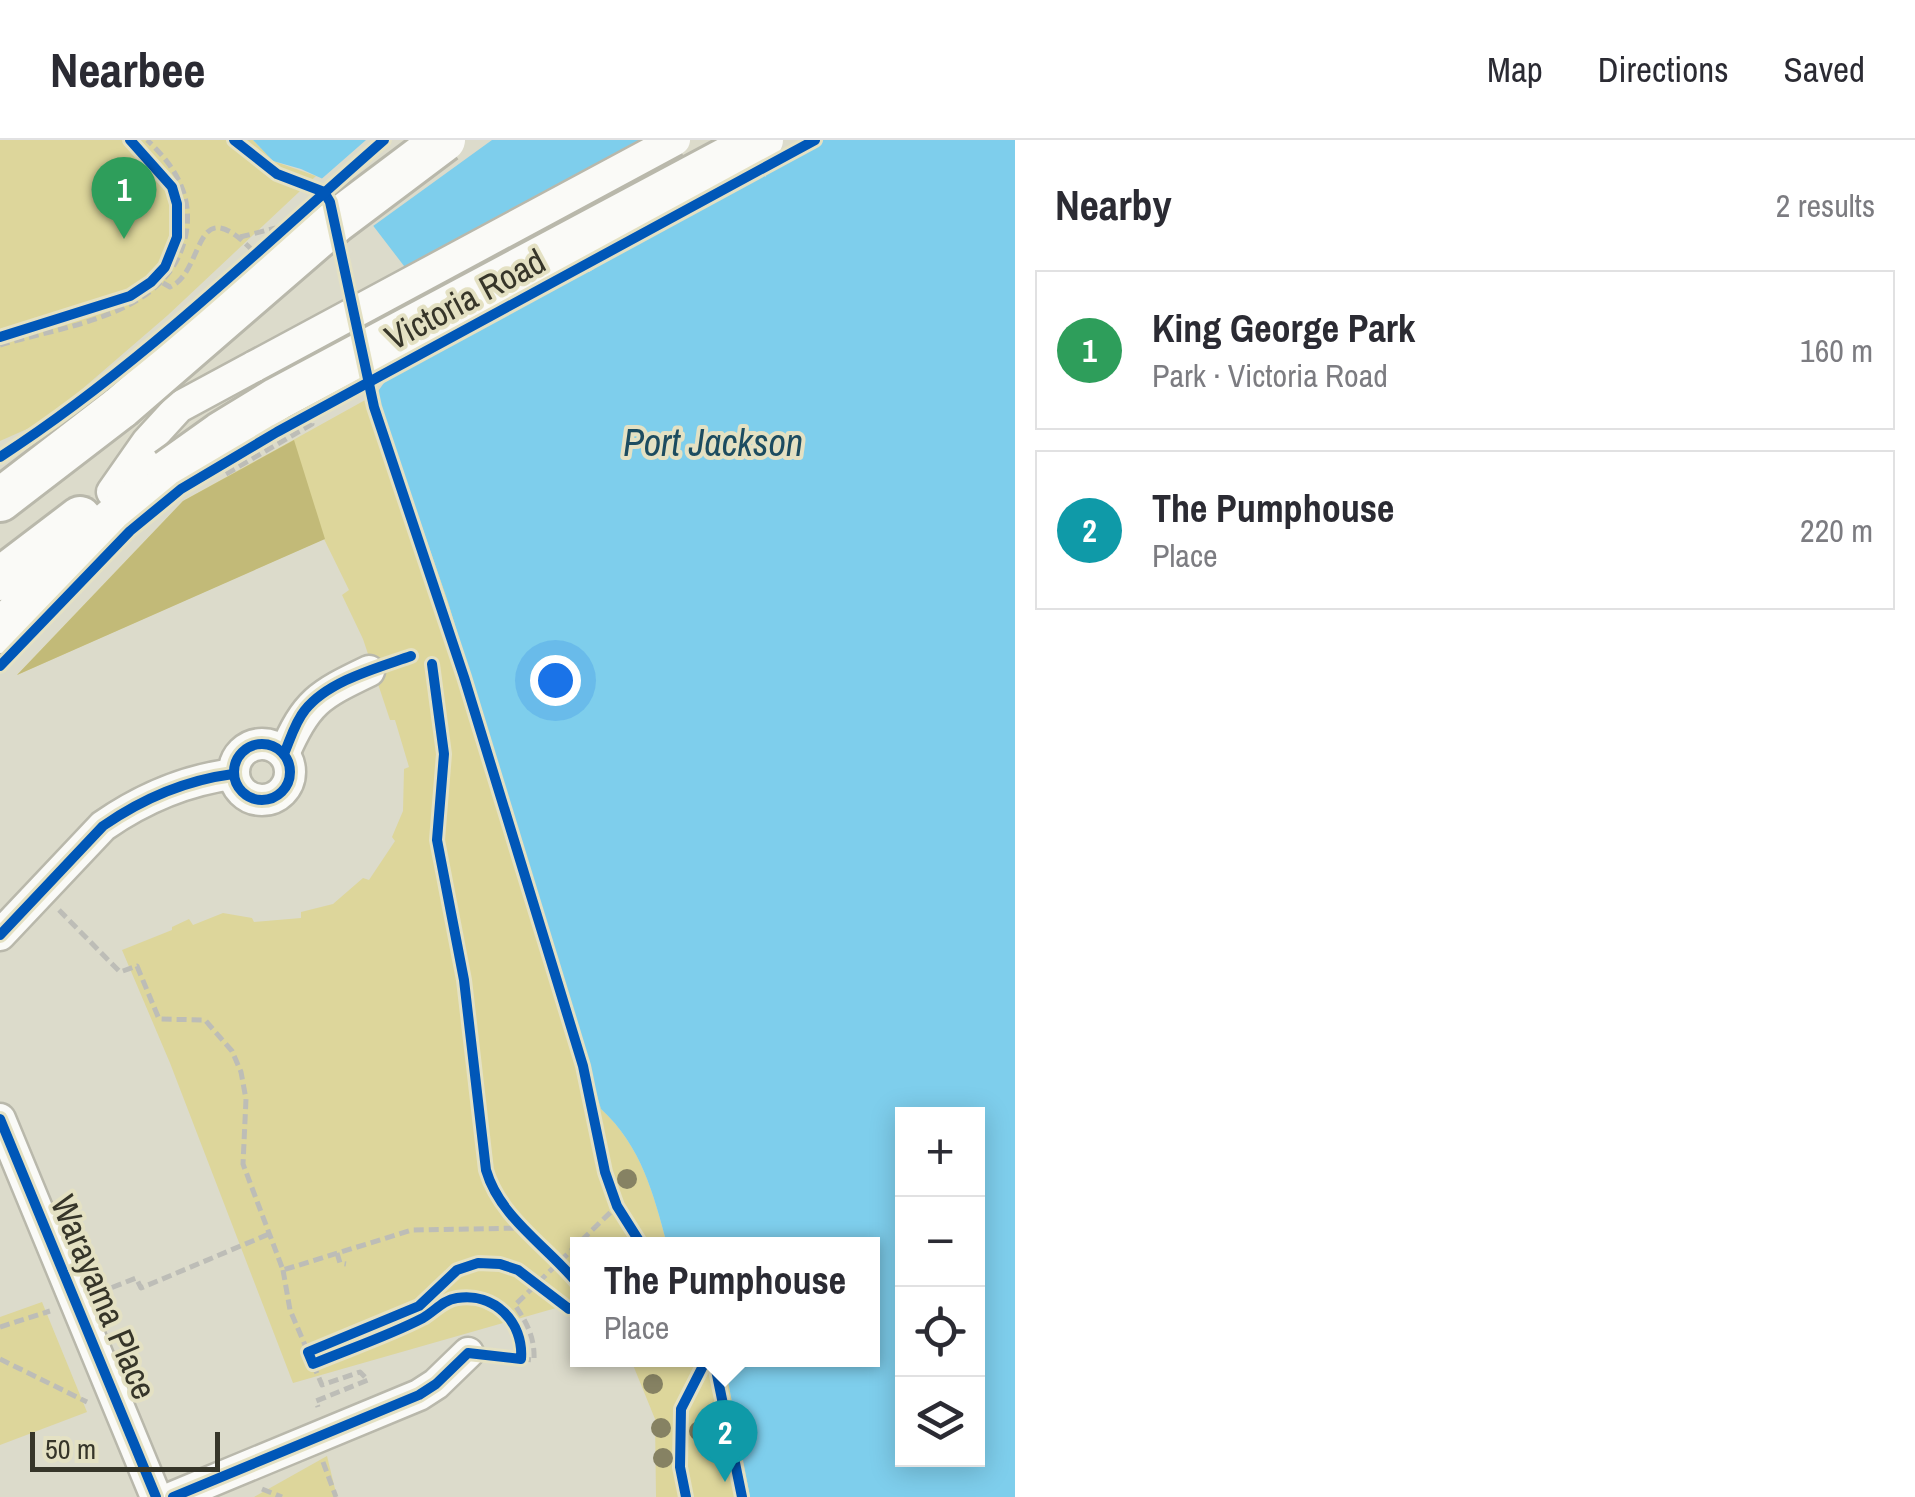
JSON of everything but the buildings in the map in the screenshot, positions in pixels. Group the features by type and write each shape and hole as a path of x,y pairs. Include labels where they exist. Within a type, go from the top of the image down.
{"highway":[{"path":"0,500 110,416 310,244 444,140"},
{"name":"Victoria Road","path":"0,632 159,463 220,434 276,399 762,140"},
{"path":"0,522 89,452 110,416"},
{"path":"0,579 112,492 159,463"}],"street":[{"path":"159,463 179,407 676,140"},
{"path":"284,754 305,710 320,696 369,671"},
{"path":"269,744 284,754 289,762 289,782 277,796 268,800 249,798 236,784 238,757 252,746 269,744"},
{"path":"0,935 118,816 182,785 234,774"},
{"name":"Warayama Place","path":"0,1118 156,1497"},
{"path":"173,1497 418,1395 436,1384 468,1353"}],"path":[{"path":"0,345 112,312 141,300 163,282 184,246 188,209 177,174 166,158 142,144"},
{"path":"0,337 130,296 151,282 164,266 177,237 177,204 172,187 142,144"},
{"path":"240,237 286,223"},
{"path":"244,262 286,223"},
{"path":"213,470 312,413"},
{"path":"41,891 120,972 138,966 158,1018 205,1020 232,1051 246,1098 243,1164 283,1270 290,1310 322,1384 360,1372 368,1380 316,1401"},
{"path":"611,1189 625,1219"},
{"path":"584,1237 617,1206"},
{"path":"514,1218 534,1238"},
{"path":"283,1270 412,1230 524,1228"},
{"path":"0,1328 136,1278 141,1288 269,1234"},
{"path":"544,1248 568,1273"},
{"path":"468,1353 534,1360 530,1330 515,1306 542,1287 570,1250"},
{"path":"337,1253 340,1263 346,1264"},
{"path":"527,1275 542,1287"},
{"path":"506,1312 519,1333 521,1359"},
{"path":"308,1352 325,1345"},
{"path":"313,1364 331,1356"},
{"path":"0,1359 126,1422"},
{"path":"315,1440 336,1497"}],"shaded area":[{"path":"0,140 253,140 273,161 316,176 168,315 59,409 36,425 0,441"},
{"path":"376,394 448,602 601,1109 636,1155 665,1237 570,1237 570,1304 293,1383 170,1063 122,950 189,919 193,925 223,913 252,918 254,922 301,918 301,912 333,904 363,878 369,880 395,841 392,837 403,811 404,769 409,767 395,720 390,720 363,639 342,595 349,590 324,539 17,675 183,501"},
{"path":"294,440 325,539 17,675 183,501"},
{"path":"42,1302 87,1412 0,1445 0,1317"},
{"path":"634,1367 725,1367 750,1497 656,1497 655,1419"},
{"path":"327,1456 337,1497 254,1497"}],"water":[{"name":"Port Jackson","path":"253,140 1015,140 1015,1497 750,1497 725,1367 880,1367 880,1237 665,1237 636,1155 601,1109 448,602 376,394 437,309 345,189 273,161"}],"pier":[{"path":"366,140 492,140 369,229 341,193 318,182"},
{"path":"664,140 817,140 765,168 766,177 759,171 590,262 594,269 589,272 584,265 420,358 421,361 379,381 431,310 406,278"}],"cycle path":[{"path":"0,337 130,296 165,267 177,237 177,204 172,187 130,140"},
{"path":"234,140 277,174 324,192 330,202 374,407 464,677 583,1066 605,1172 617,1206 637,1237"},
{"path":"0,457 150,346 384,140"},
{"path":"0,666 130,531 181,489 277,432 815,140"},
{"path":"284,754 298,720 326,691 411,656"},
{"path":"432,664 444,754 437,840 464,980 486,1170 513,1217 570,1275"},
{"path":"262,744 282,752 290,772 282,792 262,800 242,792 234,772 242,752 262,744"},
{"path":"0,935 103,826 165,792 233,774"},
{"path":"0,1119 156,1497"},
{"path":"173,1497 419,1395 468,1353 521,1359 517,1333 504,1312 470,1297 447,1301 410,1325 313,1364 308,1352 419,1306 457,1270 478,1263 518,1270 570,1309"},
{"path":"686,1497 680,1467 681,1409 702,1367"},
{"path":"714,1367 742,1497"}],"place":[{"name":"King George Park","path":"124,239"},
{"name":"The Pumphouse","path":"725,1482"}]}
